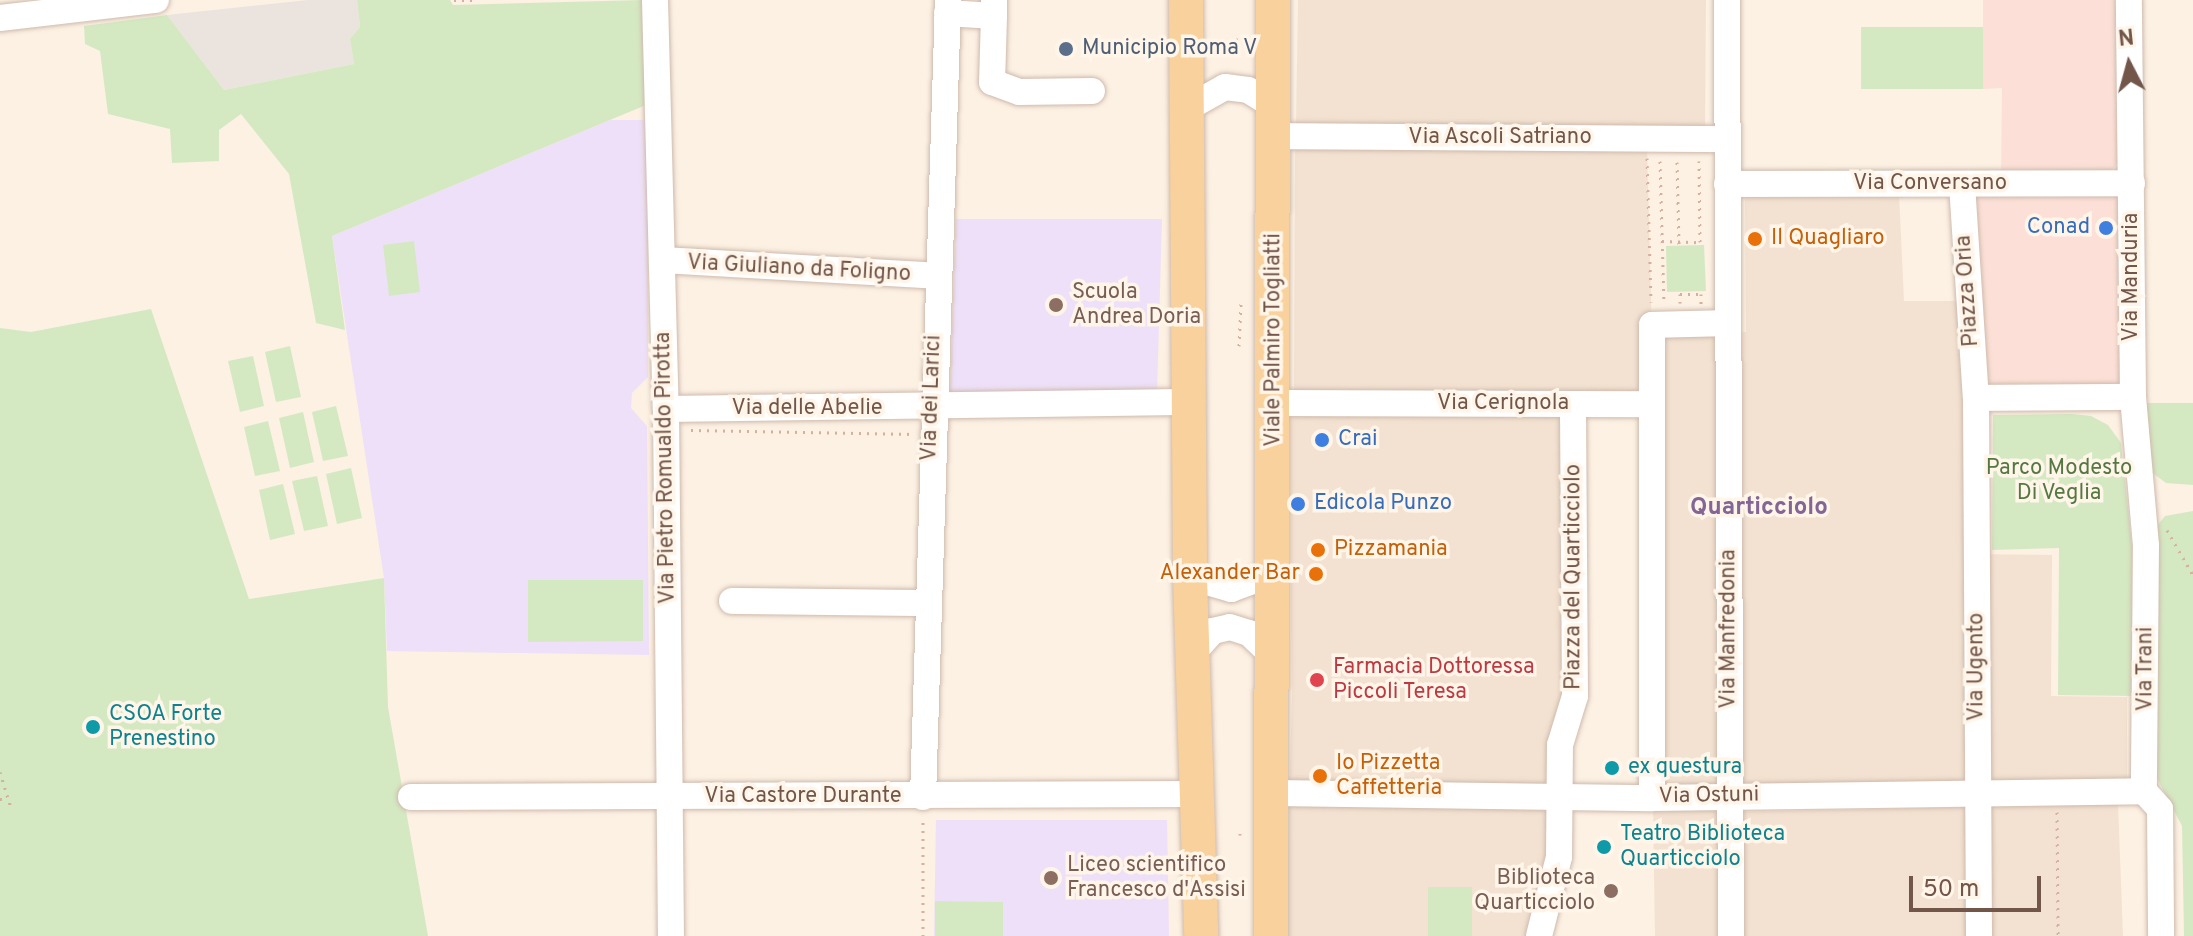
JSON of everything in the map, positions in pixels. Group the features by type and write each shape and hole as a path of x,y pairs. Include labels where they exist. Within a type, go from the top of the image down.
{"main road":[{"path":"1186,0 1190,577 1201,936"},
{"name":"Viale Palmiro Togliatti","path":"1271,936 1274,793 1273,0"}],"street":[{"path":"0,18 156,0"},
{"name":"Via Pietro Romualdo Pirotta","path":"655,0 666,409 671,936"},
{"path":"1727,0 1727,139"},
{"name":"Via Manduria","path":"2129,0 2133,397"},
{"path":"947,6 994,8 992,82 1019,92 1092,91"},
{"name":"Via dei Larici","path":"923,803 931,408 947,6"},
{"path":"1186,109 1225,87 1248,90 1273,121"},
{"name":"Via Ascoli Satriano","path":"1273,121 1727,139"},
{"name":"Via Manfredonia","path":"1727,139 1731,936"},
{"name":"Via Conversano","path":"1727,184 2132,183"},
{"name":"Piazza Oria","path":"1962,184 1976,398"},
{"name":"Via Giuliano da Foligno","path":"662,260 937,276"},
{"path":"1652,798 1651,404 1655,313 1728,323"},
{"path":"1976,398 2133,397"},
{"name":"Via Trani","path":"2133,397 2146,545 2144,791 2160,809 2161,936"},
{"name":"Via Ugento","path":"1976,398 1979,936"},
{"name":"Via delle Abelie","path":"666,409 931,408 1188,402"},
{"name":"Via Cerignola","path":"1274,403 1651,404"},
{"name":"Piazza del Quarticciolo","path":"1539,936 1559,857 1560,745 1575,696 1573,404"},
{"path":"1190,577 1231,589 1272,574"},
{"path":"732,601 927,603"},
{"path":"1192,654 1213,631 1230,627 1249,633 1272,655"},
{"name":"Via Ostuni","path":"1274,793 1652,798 2144,791"},
{"name":"Via Castore Durante","path":"411,797 669,797 923,803 1195,794"}],"path":[{"path":"454,0 478,0"},
{"path":"1236,39 1241,45 1256,45"},
{"path":"1647,151 1651,298 1655,313"},
{"path":"1655,313 1662,241 1660,151"},
{"path":"1676,152 1679,246"},
{"path":"1662,241 1700,242 1699,153"},
{"path":"1655,313 1680,303 1680,294 1701,294 1701,310"},
{"path":"1651,298 1655,313"},
{"path":"1239,346 1241,303"},
{"path":"687,427 696,434 917,434 916,449"},
{"path":"0,772 11,809"},
{"path":"2057,792 2058,936"},
{"path":"0,799 8,799"},
{"path":"923,803 923,936"},
{"path":"1240,835 1241,828"}],"shaded area":[{"path":"308,0 357,0 360,27 350,39 354,64 224,90 167,15"},
{"path":"1298,0 1706,0 1705,129 1296,127"},
{"path":"1983,0 2118,0 2118,162 2111,171 2001,174 2002,88 1983,89"},
{"path":"610,120 648,120 648,377 632,393 631,408 647,426 649,655 387,651 384,578 332,236"},
{"path":"1647,146 1652,338 1746,332 1745,194 1899,194 1904,301 1964,301 1967,554 2052,555 2051,696 2127,697 2127,781 1656,784 1651,395 1294,392 1295,148"},
{"path":"2118,191 2124,388 1978,390 1973,194"},
{"name":"Scuola Andrea Doria","path":"956,219 1162,219 1157,392 950,393"},
{"path":"1289,412 1564,414 1567,696 1552,832 1529,936 1286,936 1292,693"},
{"path":"2118,804 2123,936 1739,936 1739,812"},
{"path":"1720,807 1720,936 1655,936 1653,811"},
{"name":"Liceo scientifico Francesco d'Assisi","path":"936,820 1167,820 1169,936 934,936"}],"green space":[{"path":"357,0 450,0 453,5 643,0 646,105 332,236 345,330 316,323 289,174 241,114 219,130 219,161 172,163 170,129 108,114 100,51 85,44 84,26 167,15 224,90 354,64 350,39 360,27"},
{"path":"1861,27 1983,27 1983,89 1861,89"},
{"path":"414,241 420,292 389,296 383,245"},
{"path":"1704,245 1706,291 1667,292 1666,246"},
{"path":"151,309 249,599 384,578 388,707 428,936 0,936 0,328 31,332"},
{"path":"290,346 301,397 276,402 265,352"},
{"path":"253,356 264,406 240,412 228,361"},
{"path":"2145,403 2193,403 2193,485 2166,483 2150,471"},
{"path":"336,406 348,456 323,461 312,412"},
{"path":"303,412 314,462 290,468 279,418"},
{"name":"Parco Modesto Di Veglia","path":"1993,415 2091,416 2108,425 2121,443 2132,546 2132,696 2058,695 2059,548 1992,550"},
{"path":"268,421 280,471 255,476 244,427"},
{"path":"351,468 362,518 337,524 326,474"},
{"path":"317,476 328,526 304,531 292,481"},
{"path":"283,484 295,534 270,540 259,490"},
{"path":"2193,511 2193,936 2184,936 2182,826 2157,778 2156,527 2165,516"},
{"path":"528,580 643,580 643,641 528,642"},
{"path":"1428,887 1472,887 1472,936 1428,936"},
{"path":"935,901 1003,902 1003,936 935,936"}],"place":[{"name":"Municipio Roma V","path":"1066,49"},
{"name":"Conad","path":"2106,228"},
{"name":"Il Quagliaro","path":"1755,239"},
{"name":"Scuola Andrea Doria","path":"1056,305"},
{"name":"Crai","path":"1322,440"},
{"name":"Edicola Punzo","path":"1298,504"},
{"name":"Pizzamania","path":"1318,550"},
{"name":"Alexander Bar","path":"1316,574"},
{"name":"Farmacia Dottoressa Piccoli Teresa","path":"1317,680"},
{"name":"CSOA Forte Prenestino","path":"93,727"},
{"name":"ex questura","path":"1612,768"},
{"name":"Io Pizzetta Caffetteria","path":"1320,776"},
{"name":"Teatro Biblioteca Quarticciolo","path":"1604,847"},
{"name":"Liceo scientifico Francesco d'Assisi","path":"1051,878"},
{"name":"Biblioteca Quarticciolo","path":"1611,891"}],"district":[{"name":"Quarticciolo","path":"1759,509"}]}
